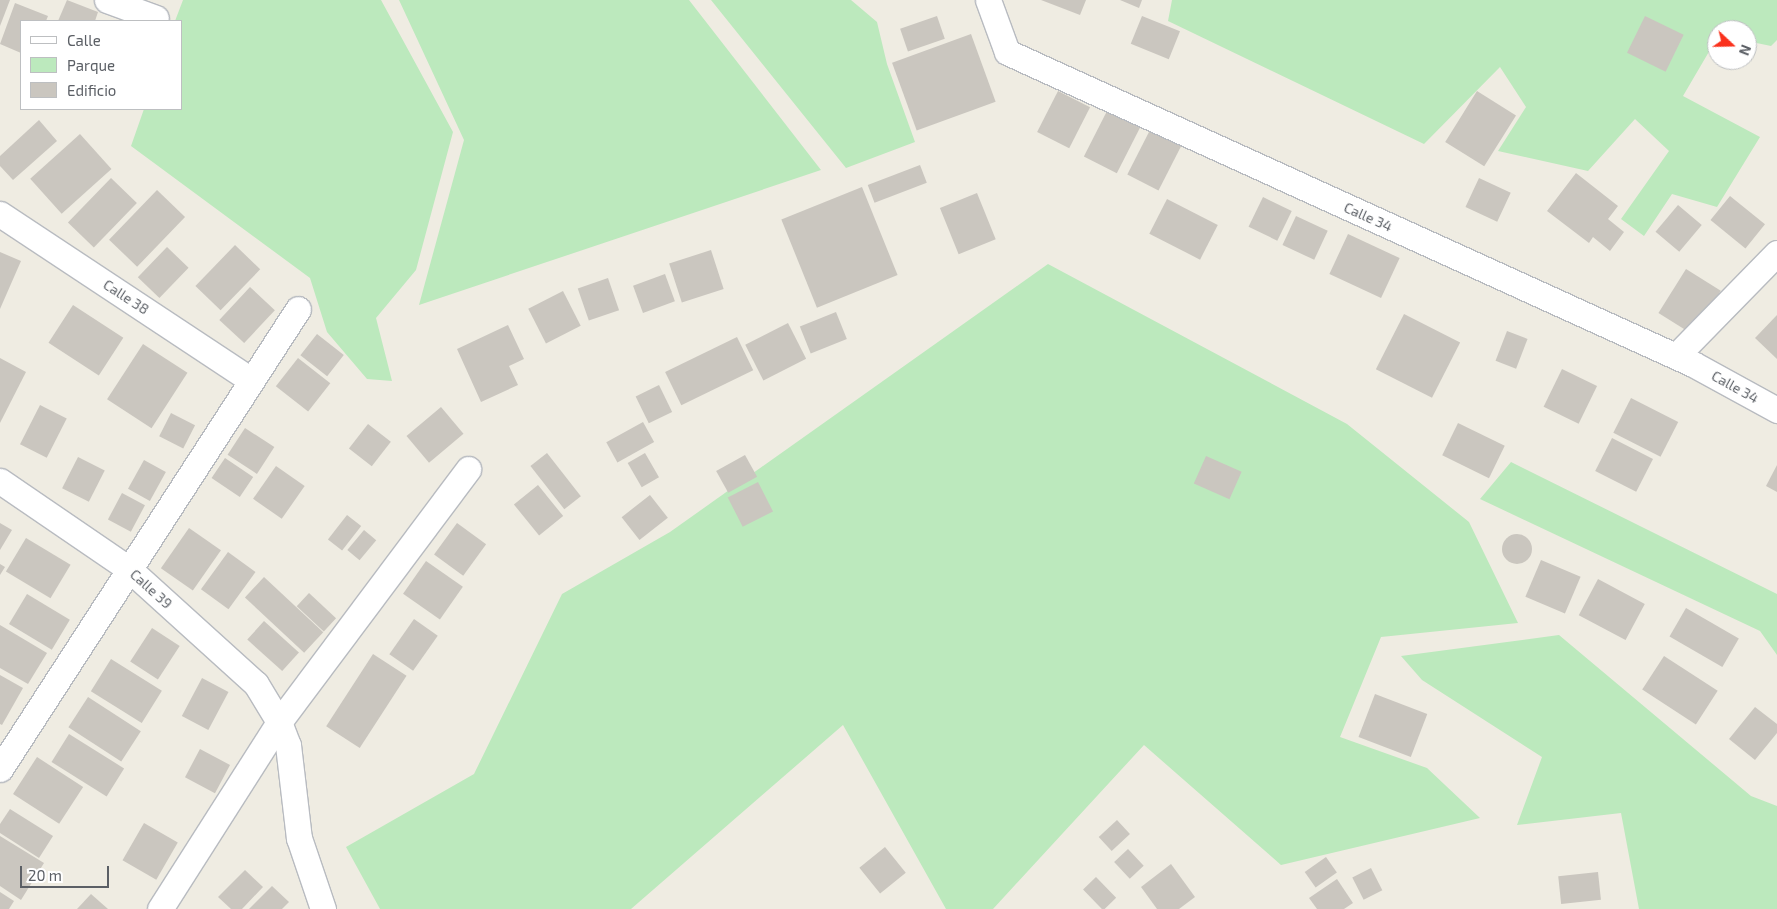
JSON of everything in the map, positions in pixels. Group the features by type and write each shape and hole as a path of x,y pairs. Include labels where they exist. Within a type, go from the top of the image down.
{"street":[{"path":"107,0 156,18"},
{"name":"Calle 34","path":"988,0 1007,52 1676,356 1777,410"},
{"name":"Calle 38","path":"0,214 252,380"},
{"path":"1676,356 1777,253"},
{"path":"0,769 298,309"},
{"path":"160,909 279,722 468,470"},
{"name":"Calle 39","path":"0,481 129,569 256,684 279,722 288,745 294,774 299,838 322,909"}],"green space":[{"path":"183,0 381,0 453,132 416,270 376,318 392,381 367,379 327,332 310,278 131,146 144,110 182,110 182,20 175,20"},
{"path":"399,0 689,0 821,170 419,305 464,140"},
{"path":"711,0 851,0 877,22 887,64 915,142 846,168"},
{"path":"1172,0 1777,0 1777,40 1771,46 1757,43 1757,20 1707,20 1707,55 1683,96 1760,137 1717,207 1672,194 1644,236 1621,219 1669,151 1635,119 1588,171 1498,151 1526,107 1500,67 1424,144 1168,21"},
{"path":"1048,264 1347,424 1469,522 1518,623 1381,637 1340,737 1427,768 1480,818 1281,865 1144,745 993,909 946,909 843,725 631,909 380,909 346,847 474,774 562,594 670,532"},
{"path":"1511,462 1777,594 1777,655 1760,631 1480,499"},
{"path":"1559,635 1751,796 1777,806 1777,909 1639,909 1621,813 1517,825 1542,757 1422,680 1401,656"}],"building":[{"path":"0,0 10,0 0,26"},
{"path":"67,0 98,12 95,20 58,20"},
{"path":"1041,0 1086,0 1080,15"},
{"path":"1120,0 1142,0 1139,8"},
{"path":"15,3 48,16 46,20 20,20 20,53 0,44"},
{"path":"937,16 945,39 908,51 900,29"},
{"path":"1142,16 1180,31 1169,59 1131,44"},
{"path":"1645,16 1684,35 1666,72 1627,53"},
{"path":"971,34 996,102 917,130 892,63"},
{"path":"1058,91 1090,107 1069,148 1037,132"},
{"path":"1477,91 1516,115 1484,166 1445,142"},
{"path":"1107,111 1140,128 1117,173 1084,156"},
{"path":"39,120 57,141 13,180 0,166 0,156"},
{"path":"1150,130 1181,146 1158,190 1127,175"},
{"path":"80,134 111,169 62,214 30,179"},
{"path":"920,165 927,183 875,203 868,185"},
{"path":"1576,173 1618,206 1608,219 1624,232 1610,251 1593,237 1589,243 1547,211"},
{"path":"111,178 137,203 94,248 68,223"},
{"path":"1479,178 1511,193 1497,222 1465,207"},
{"path":"862,187 898,275 817,308 781,220"},
{"path":"157,190 185,217 137,267 109,240"},
{"path":"977,193 996,239 959,254 940,208"},
{"path":"1730,196 1765,224 1745,248 1710,220"},
{"path":"1263,197 1292,211 1277,241 1249,227"},
{"path":"1167,199 1218,225 1200,260 1149,234"},
{"path":"1678,205 1702,225 1679,252 1656,232"},
{"path":"1296,216 1328,231 1314,260 1282,245"},
{"path":"1348,234 1400,258 1381,298 1329,274"},
{"path":"235,245 260,269 221,310 195,286"},
{"path":"167,247 189,268 159,298 138,277"},
{"path":"711,250 724,289 682,303 669,264"},
{"path":"0,252 21,261 0,309"},
{"path":"1686,269 1721,291 1693,335 1658,313"},
{"path":"665,274 675,301 643,313 633,286"},
{"path":"608,278 619,310 589,321 578,288"},
{"path":"250,287 275,310 244,343 219,320"},
{"path":"563,291 581,326 546,343 528,309"},
{"path":"73,305 123,338 99,375 48,343"},
{"path":"836,312 847,339 811,353 800,327"},
{"path":"1404,314 1460,343 1432,398 1376,369"},
{"path":"1777,315 1777,359 1755,338"},
{"path":"788,323 806,359 763,380 745,345"},
{"path":"508,325 524,359 509,366 518,385 481,402 457,349"},
{"path":"1507,331 1528,339 1516,369 1496,361"},
{"path":"317,334 344,355 327,376 300,355"},
{"path":"737,337 753,370 681,405 665,372"},
{"path":"143,344 187,373 152,428 107,399"},
{"path":"0,358 26,372 0,423"},
{"path":"298,358 330,383 308,412 276,386"},
{"path":"1562,369 1597,386 1579,424 1544,407"},
{"path":"659,385 672,412 649,423 636,396"},
{"path":"1631,398 1678,422 1661,457 1613,433"},
{"path":"40,405 67,419 47,458 20,444"},
{"path":"441,407 463,434 429,463 407,436"},
{"path":"171,413 195,425 183,448 159,436"},
{"path":"643,422 654,442 617,462 606,442"},
{"path":"1458,423 1505,446 1489,478 1442,455"},
{"path":"368,424 391,442 372,466 349,448"},
{"path":"245,428 274,447 257,474 228,455"},
{"path":"1612,438 1653,459 1636,492 1595,471"},
{"path":"547,453 581,496 564,509 530,466"},
{"path":"645,453 659,477 642,487 628,463"},
{"path":"745,455 757,477 728,493 716,471"},
{"path":"1206,456 1242,472 1229,499 1194,483"},
{"path":"78,457 105,471 89,502 62,488"},
{"path":"225,458 253,477 240,497 212,478"},
{"path":"144,460 166,472 150,501 128,489"},
{"path":"1777,465 1777,492 1766,486"},
{"path":"276,466 305,486 282,519 253,499"},
{"path":"758,482 773,511 743,527 728,497"},
{"path":"538,485 563,516 539,536 514,505"},
{"path":"122,493 145,505 131,532 108,519"},
{"path":"650,495 668,518 639,540 622,517"},
{"path":"347,515 361,526 342,551 328,539"},
{"path":"0,523 12,530 0,550"},
{"path":"457,523 486,544 463,576 434,555"},
{"path":"189,528 221,550 193,591 161,568"},
{"path":"364,530 376,540 360,560 347,550"},
{"path":"1517,534 1528,538 1532,549 1528,560 1517,564 1506,560 1502,549 1506,538"},
{"path":"26,538 71,565 50,598 6,571"},
{"path":"228,552 256,572 228,609 201,589"},
{"path":"1541,560 1581,577 1565,614 1525,597"},
{"path":"426,561 463,587 440,620 403,594"},
{"path":"0,564 5,567 0,575"},
{"path":"264,577 323,632 304,653 245,597"},
{"path":"1598,579 1645,604 1626,640 1579,615"},
{"path":"309,593 336,618 324,631 297,606"},
{"path":"27,594 70,620 52,650 9,624"},
{"path":"1686,608 1739,638 1722,667 1670,637"},
{"path":"414,619 438,636 413,671 389,654"},
{"path":"264,621 299,652 282,671 247,640"},
{"path":"0,625 47,653 28,684 0,668"},
{"path":"152,628 180,646 158,680 130,662"},
{"path":"373,654 407,676 360,748 326,726"},
{"path":"1664,656 1718,691 1696,724 1642,690"},
{"path":"111,659 162,691 142,723 91,691"},
{"path":"0,675 23,688 2,725 0,724"},
{"path":"202,678 228,692 208,730 182,716"},
{"path":"1375,694 1427,714 1411,757 1359,737"},
{"path":"88,697 141,731 121,762 68,727"},
{"path":"1755,707 1777,724 1777,733 1755,760 1729,739"},
{"path":"69,734 124,768 107,796 52,762"},
{"path":"200,749 230,765 215,793 185,777"},
{"path":"37,757 83,787 59,824 13,794"},
{"path":"10,809 53,836 39,858 0,833 0,824"},
{"path":"1117,820 1130,834 1112,851 1099,837"},
{"path":"144,823 178,842 156,880 122,860"},
{"path":"0,836 44,863 21,900 0,886"},
{"path":"885,847 906,873 880,893 859,868"},
{"path":"1128,849 1144,866 1130,879 1114,862"},
{"path":"1326,857 1337,873 1316,887 1305,872"},
{"path":"1171,864 1195,897 1179,909 1157,909 1141,887"},
{"path":"1371,868 1382,890 1364,900 1352,878"},
{"path":"245,870 263,887 242,909 231,909 218,897"},
{"path":"1598,872 1601,900 1561,904 1558,876"},
{"path":"1096,877 1116,898 1105,909 1102,909 1083,890"},
{"path":"1337,879 1353,903 1344,909 1317,909 1309,898"},
{"path":"272,886 289,902 282,909 249,909"},
{"path":"0,892 14,901 9,909 0,909"},
{"path":"91,894 108,909 77,909"}]}
